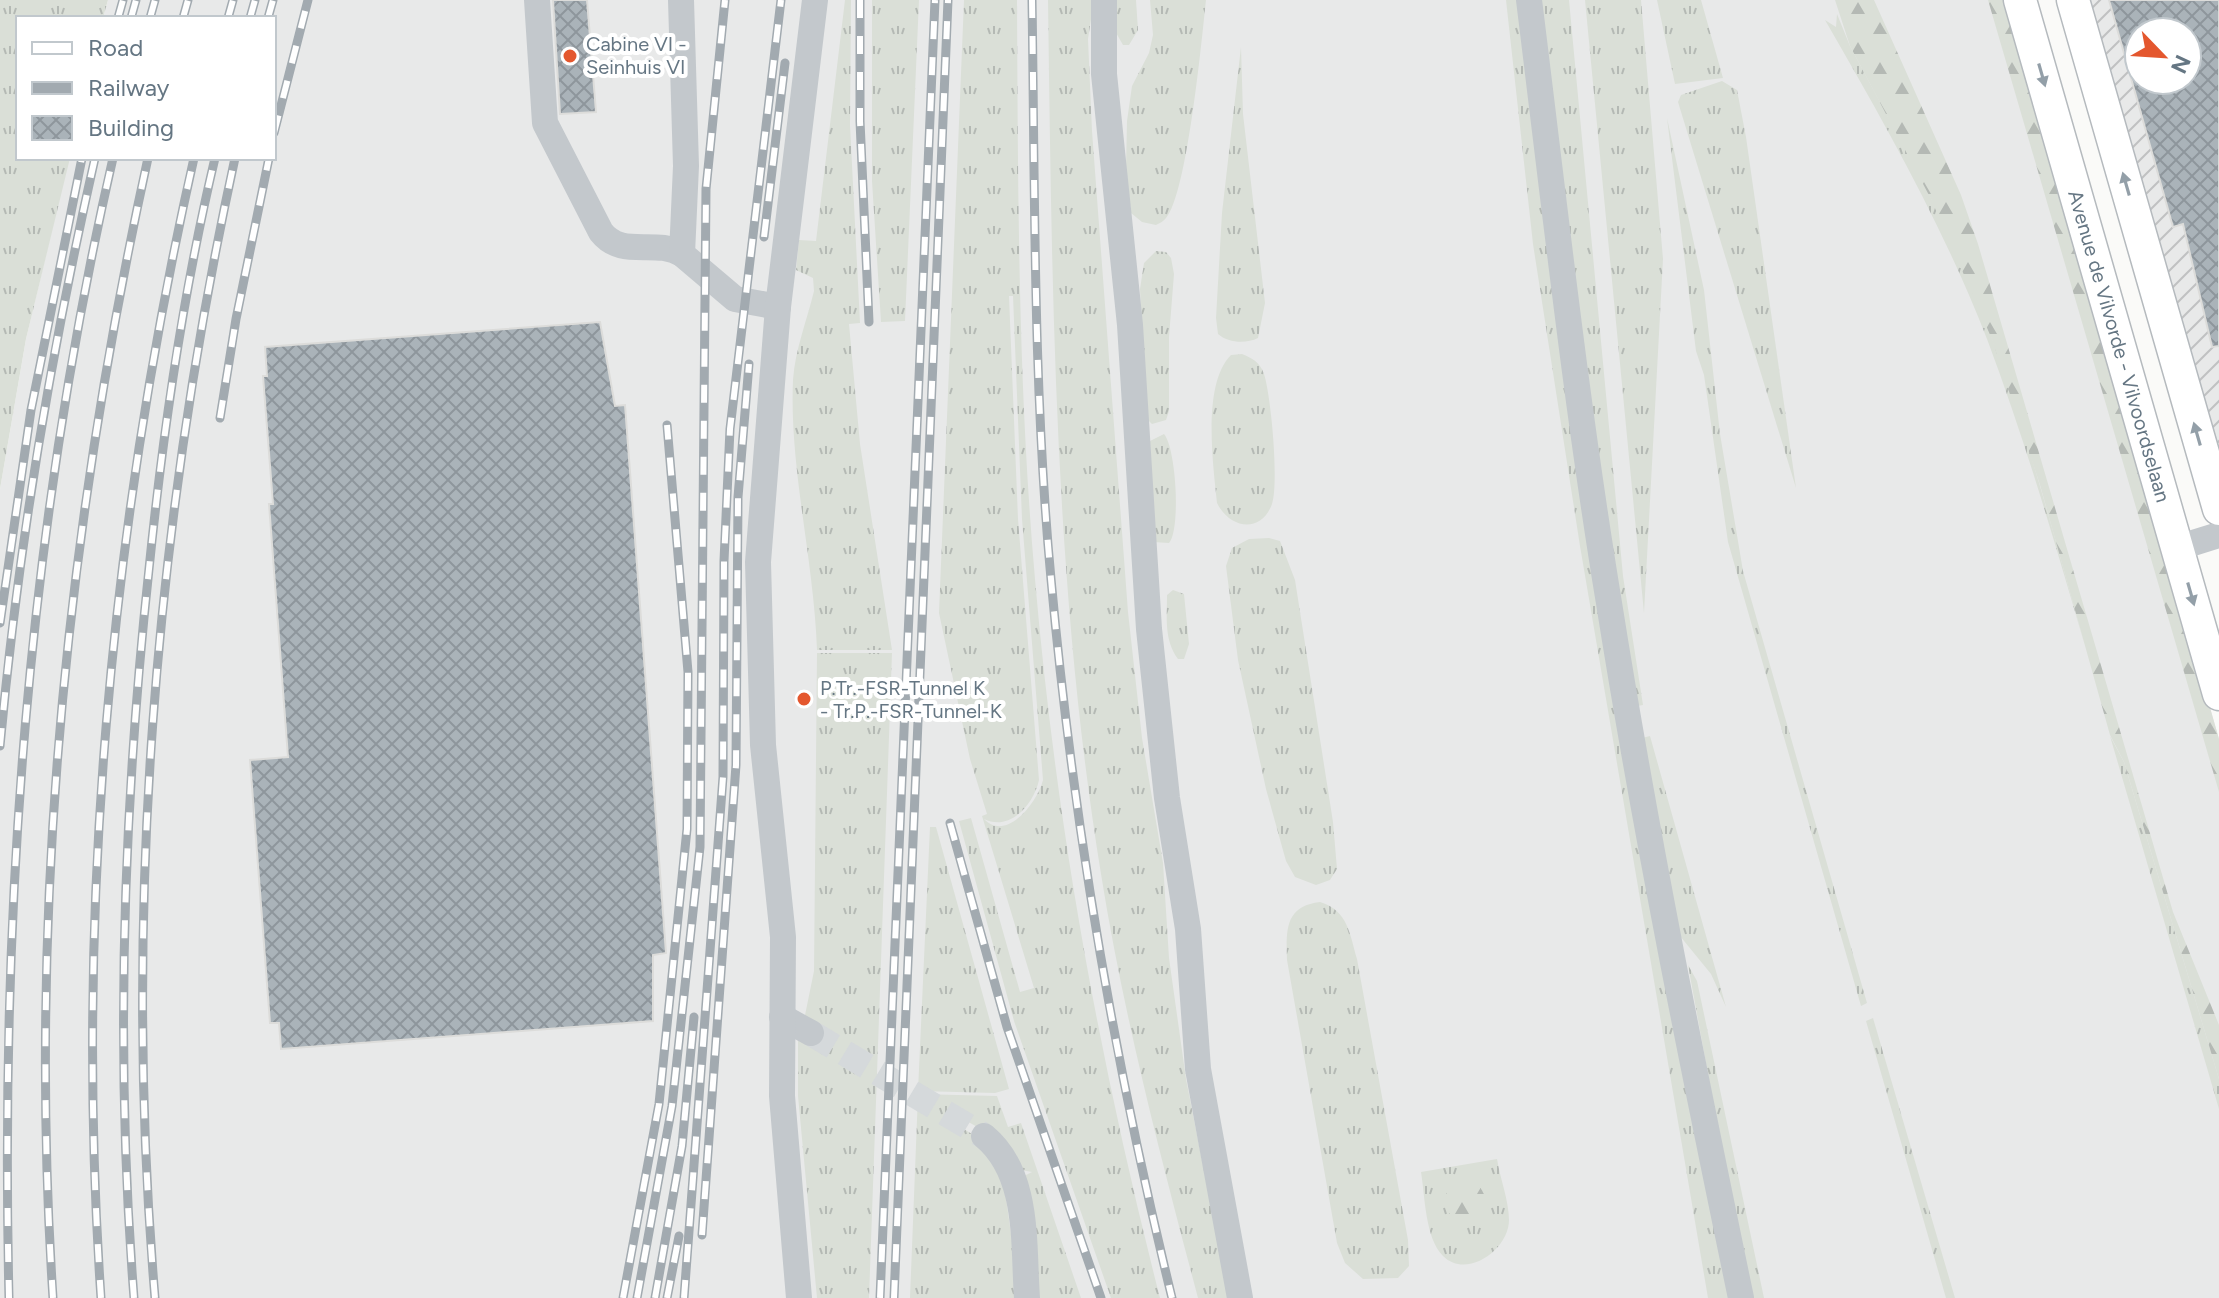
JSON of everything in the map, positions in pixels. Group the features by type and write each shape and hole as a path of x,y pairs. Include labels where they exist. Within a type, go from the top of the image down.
{"main road":[{"name":"Avenue de Vilvorde - Vilvoordselaan","path":"2020,0 2219,694"},
{"path":"2073,0 2219,509"}],"lane":[{"path":"537,0 545,123 609,243 620,248 671,248 706,270 735,299 778,307"},
{"path":"681,0 686,166 682,254"},
{"path":"799,1298 782,1096 783,937 764,760 758,626 761,499 778,307 815,0"},
{"path":"1104,0 1104,74 1130,325 1152,660 1167,798 1188,929 1198,1069 1240,1298"},
{"path":"1529,0 1572,354 1608,602 1662,918 1741,1298"},
{"path":"2177,548 2219,535"},
{"path":"782,1017 811,1033"},
{"path":"984,1136 1001,1153 1018,1194 1027,1298"}],"shaded area":[{"path":"108,0 2007,0 2219,739 2219,1298 0,1298 0,489 26,339 69,160 276,160 276,16 104,16"},
{"path":"2088,0 2219,0 2219,466"}],"green space":[{"path":"0,0 108,0 104,16 16,16 16,160 70,160 26,339 0,489"},
{"path":"845,0 851,0 850,125 860,323 849,324 860,444 892,650 817,650 795,446 794,369 814,291 813,278 796,270 799,240 816,241"},
{"path":"872,0 919,0 905,321 881,322 872,181"},
{"path":"964,0 1017,0 1022,362 1029,507 1044,670 1082,941 1118,1120 1160,1298 1111,1298 1014,1021 959,821 971,818 1020,992 1034,988 982,816 987,814 970,759 939,613","holes":["1009,296 1013,296 1022,519 1043,780 1028,808 1011,823 1002,826 984,819 994,822 1012,819 1032,798 1039,780 1018,519"]},
{"path":"1048,0 1094,0 1088,39 1092,131 1128,612 1142,738 1163,863 1169,958 1186,1079 1229,1298 1198,1298 1132,1035 1101,874 1085,765 1073,657 1058,438"},
{"path":"1111,0 1136,0 1138,30 1129,45 1123,45 1115,31"},
{"path":"1150,0 1206,0 1181,180 1174,204 1166,218 1156,225 1142,222 1131,213 1126,168 1127,121 1132,86 1149,53 1153,35"},
{"path":"1506,0 1525,0 1733,1298 1708,1298 1580,546 1533,244"},
{"path":"1541,0 1569,0 1623,576 1643,705 1632,707 1593,449"},
{"path":"1585,0 1641,0 1663,259 1644,613"},
{"path":"1657,0 1701,0 1723,78 1675,84"},
{"path":"1835,0 1874,0 1961,195 1978,244 2173,912 2219,1025 2219,1079 2124,762 2110,735 2040,485 1991,337 1931,199 1850,46"},
{"path":"1988,0 2007,0 2219,739 2219,792"},
{"path":"1837,14 1850,46 1949,235 1981,309 2030,452 2085,646 2027,453 1987,339 1932,216 1825,20 1836,27"},
{"path":"1241,47 1243,114 1265,303 1258,338 1243,342 1232,341 1218,334 1216,318 1222,213"},
{"path":"1722,81 1737,90 1746,137 1796,488 1678,102 1681,95"},
{"path":"1667,118 1704,290 1720,434 1743,571 1867,1003 1861,1006 1728,542 1704,375 1696,351"},
{"path":"1156,251 1166,252 1171,258 1174,274 1169,337 1169,411 1166,420 1152,424 1147,419 1140,289 1144,263"},
{"path":"1242,354 1255,361 1264,374 1273,439 1272,504 1267,514 1253,524 1237,523 1217,503 1212,447 1216,385 1231,355"},
{"path":"1164,434 1172,455 1176,488 1175,522 1169,543 1153,542 1150,441"},
{"path":"1249,539 1280,541 1295,580 1333,822 1337,869 1330,880 1316,885 1295,877 1286,861 1266,789 1238,660 1226,566 1232,548"},
{"path":"1173,590 1184,594 1189,644 1184,659 1178,659 1168,636 1167,595"},
{"path":"817,653 892,653 869,1298 817,1298 798,1096 798,1032 829,1047 832,1042 803,1025 814,971"},
{"path":"1650,736 1726,1007 1711,974 1680,936 1638,739"},
{"path":"2110,736 2124,762 2219,1079 2219,1109"},
{"path":"930,827 936,827 1009,1089 995,1093 918,1091"},
{"path":"1320,902 1342,917 1357,959 1408,1240 1409,1266 1398,1278 1363,1279 1345,1263 1337,1243 1287,960 1290,921 1300,909"},
{"path":"1688,965 1697,981 1764,1298 1749,1298"},
{"path":"1873,1018 1955,1298 1946,1298 1866,1021"},
{"path":"918,1094 997,1096 1008,1127 1021,1123 1081,1298 1032,1298 1024,1176 1032,1172 1016,1169 986,1132 965,1120 961,1127 981,1140 1002,1170 1020,1298 910,1298"},
{"path":"1497,1159 1508,1205 1507,1231 1502,1241 1485,1258 1463,1265 1453,1263 1443,1256 1433,1239 1421,1172"},
{"path":"1465,1181 1479,1187 1485,1201 1479,1215 1465,1221 1451,1215 1445,1201 1451,1187"}],"building":[{"name":"Cabine VI - Seinhuis VI","path":"553,0 587,0 596,112 560,114"},
{"path":"2109,0 2219,0 2219,346 2212,347 2183,224 2173,227 2136,96 2203,96 2203,16 2123,16 2123,50"},
{"path":"600,322 615,406 625,405 666,953 653,955 653,1021 281,1049 279,1023 270,1023 250,760 288,757 269,504 273,504 263,376 267,376 265,347"}],"tunnel":[{"path":"811,1033 984,1136"}],"railway":[{"path":"119,16 123,0"},
{"path":"132,16 136,0"},
{"path":"151,16 155,0"},
{"path":"184,16 188,0"},
{"path":"229,16 233,0"},
{"path":"251,16 255,0"},
{"path":"269,16 273,0"},
{"path":"276,125 308,0"},
{"path":"637,1298 672,1106 700,847 706,189 725,0"},
{"path":"684,1298 723,777 724,561 730,429 781,0"},
{"path":"860,0 860,121 869,322"},
{"path":"880,1298 935,0"},
{"path":"894,1298 948,0"},
{"path":"1032,0 1041,435 1060,670 1098,941 1132,1120 1172,1298"},
{"path":"764,237 785,63"},
{"path":"0,623 31,410 82,160"},
{"path":"0,746 26,524 64,304 95,160"},
{"path":"9,1298 9,1010 25,724 59,440 83,299 113,160"},
{"path":"53,1298 47,1154 46,1011 50,868 60,725 75,582 95,440 119,299 148,160"},
{"path":"101,1298 94,1155 93,1011 97,868 106,725 140,439 194,160"},
{"path":"134,1298 128,1207 124,1025 133,751 149,569 168,414 193,260 215,160"},
{"path":"155,1298 146,1155 143,1012 145,869 153,725 166,582 184,440 207,298 235,160"},
{"path":"220,418 236,319 269,160"},
{"path":"702,1235 736,765 738,497 749,364"},
{"path":"623,1298 659,1104 687,829 688,672 667,425"},
{"path":"950,823 1007,1027 1101,1298"},
{"path":"655,1298 682,1146 694,1017"},
{"path":"667,1298 679,1236"}],"place":[{"name":"Cabine VI - Seinhuis VI","path":"570,56"},
{"name":"P.Tr.-FSR-Tunnel K - Tr.P.-FSR-Tunnel-K","path":"804,699"}]}
